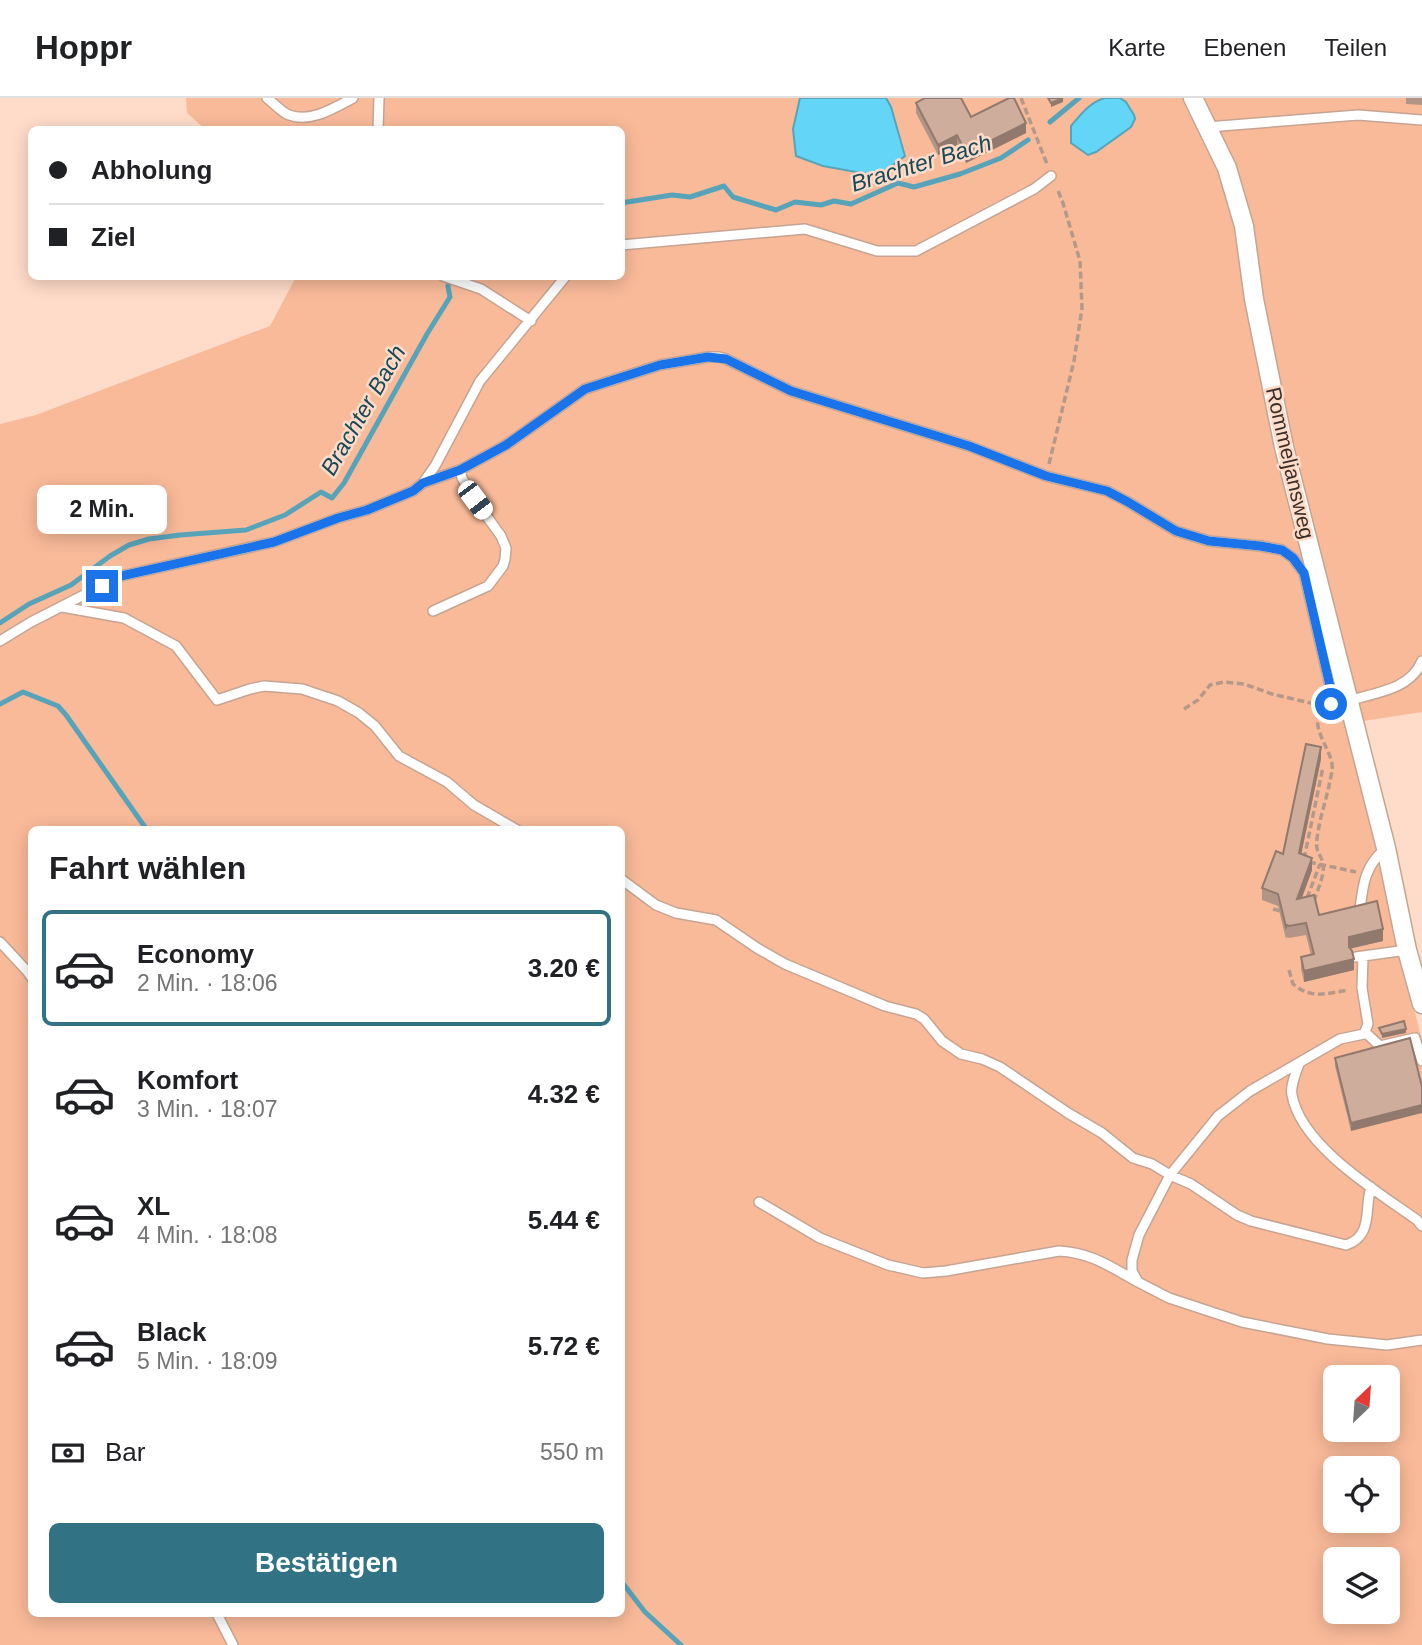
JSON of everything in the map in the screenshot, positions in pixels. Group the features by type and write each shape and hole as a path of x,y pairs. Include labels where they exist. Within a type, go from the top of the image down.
{"street":[{"name":"Rommeljansweg","path":"1194,98 1227,167 1244,226 1254,299 1284,447 1387,848 1407,950 1422,1004"}],"lane":[{"path":"267,98 288,114 306,118 331,110 353,98"},
{"path":"378,126 379,98"},
{"path":"1208,127 1358,115 1422,120"},
{"path":"625,244 805,229 877,251 916,251 1034,189 1051,176"},
{"path":"454,280 481,289 531,321"},
{"path":"0,640 121,576 274,542 413,491 423,483 435,466 480,382 563,280"},
{"path":"423,483 460,470 506,445 585,389 660,365 708,357 726,359 791,391 969,446 1046,476 1107,491 1176,531 1209,541 1282,550 1293,558 1304,573 1330,686 1331,704"},
{"path":"433,611 488,586 505,559 506,548 501,536 475,500 460,470"},
{"path":"62,607 124,618 176,646 218,700 264,687 302,689 338,701 359,713 374,726 399,756 447,782 474,804 510,826"},
{"path":"1350,700 1391,689 1409,680 1422,661"},
{"path":"1360,909 1365,874 1380,853 1387,848"},
{"path":"625,882 656,905 677,913 716,920 785,964 885,1006 916,1014 924,1019 942,1041 961,1054 1000,1067 1102,1133 1133,1158 1152,1164 1191,1184 1251,1222 1346,1245 1356,1240 1367,1224 1368,1194 1371,1186"},
{"path":"0,942 28,974"},
{"path":"1138,1282 1132,1271 1134,1249 1170,1175 1218,1116 1250,1091 1340,1039 1364,1034 1368,1024 1359,957 1407,950"},
{"path":"1365,1032 1380,1046 1415,1038 1422,1061"},
{"path":"1299,1064 1291,1093 1301,1121 1333,1158 1422,1226"},
{"path":"759,1202 820,1238 888,1265 923,1273 1059,1251 1073,1252 1091,1257 1169,1298 1242,1322 1328,1339 1387,1345 1422,1340"},
{"path":"219,1617 233,1645"}],"path":[{"path":"1021,98 1063,203 1080,261 1082,308 1074,361 1046,476"},
{"path":"1184,709 1198,700 1210,685 1224,682 1244,684 1272,694 1324,706 1318,712 1317,718 1320,734 1332,762 1317,837 1317,852 1322,865 1321,882 1314,901"},
{"path":"1323,767 1303,860 1365,874"},
{"path":"1305,905 1322,865"},
{"path":"1273,909 1280,911 1293,908"},
{"path":"1289,970 1293,984 1307,993 1328,994 1362,988"}],"shaded area":[{"path":"186,98 1422,98 1422,712 1350,723 1395,933 1422,1040 1422,1645 0,1645 0,424 36,415 270,326 294,280 625,280 625,126 202,126 187,113"}],"water":[{"path":"800,98 886,98 905,156 878,176 823,166 796,156 793,129"},
{"path":"1105,98 1120,98 1126,102 1135,119 1131,127 1088,155 1071,143 1071,126 1090,106"}],"building":[{"path":"925,98 961,98 971,117 1014,98 1026,123 966,153 957,135 938,145 916,103"},
{"path":"1048,98 1063,98 1051,103"},
{"path":"1306,744 1321,747 1299,853 1312,858 1297,899 1314,895 1319,915 1377,901 1383,929 1349,937 1349,947 1354,959 1304,971 1301,957 1314,954 1306,923 1286,927 1278,894 1262,888 1276,851 1283,854"},
{"path":"1404,1021 1406,1029 1382,1034 1379,1028"},
{"path":"1410,1038 1422,1087 1422,1105 1351,1123 1335,1058"}],"waterway":[{"name":"Brachter Bach","path":"1050,122 1079,98"},
{"name":"Brachter Bach","path":"625,202 672,195 690,197 724,186 733,197 776,210 795,202 821,205 834,201 851,204 898,183 914,187 960,174 1001,158 1028,140"},
{"name":"Brachter Bach","path":"0,623 29,604 71,585 129,545 180,535 246,530 285,515 321,492 332,498 344,483 450,297 449,280"},
{"path":"0,704 23,692 58,706 144,826"},
{"path":"625,1586 645,1612 681,1645"}],"route":[{"path":"102,586 121,576 274,542 367,510 413,491 423,483 450,475 506,445 585,389 660,365 719,357 791,391 969,446 1046,476 1107,491 1176,531 1209,541 1282,550 1293,558 1304,573 1330,686 1331,704"}]}
